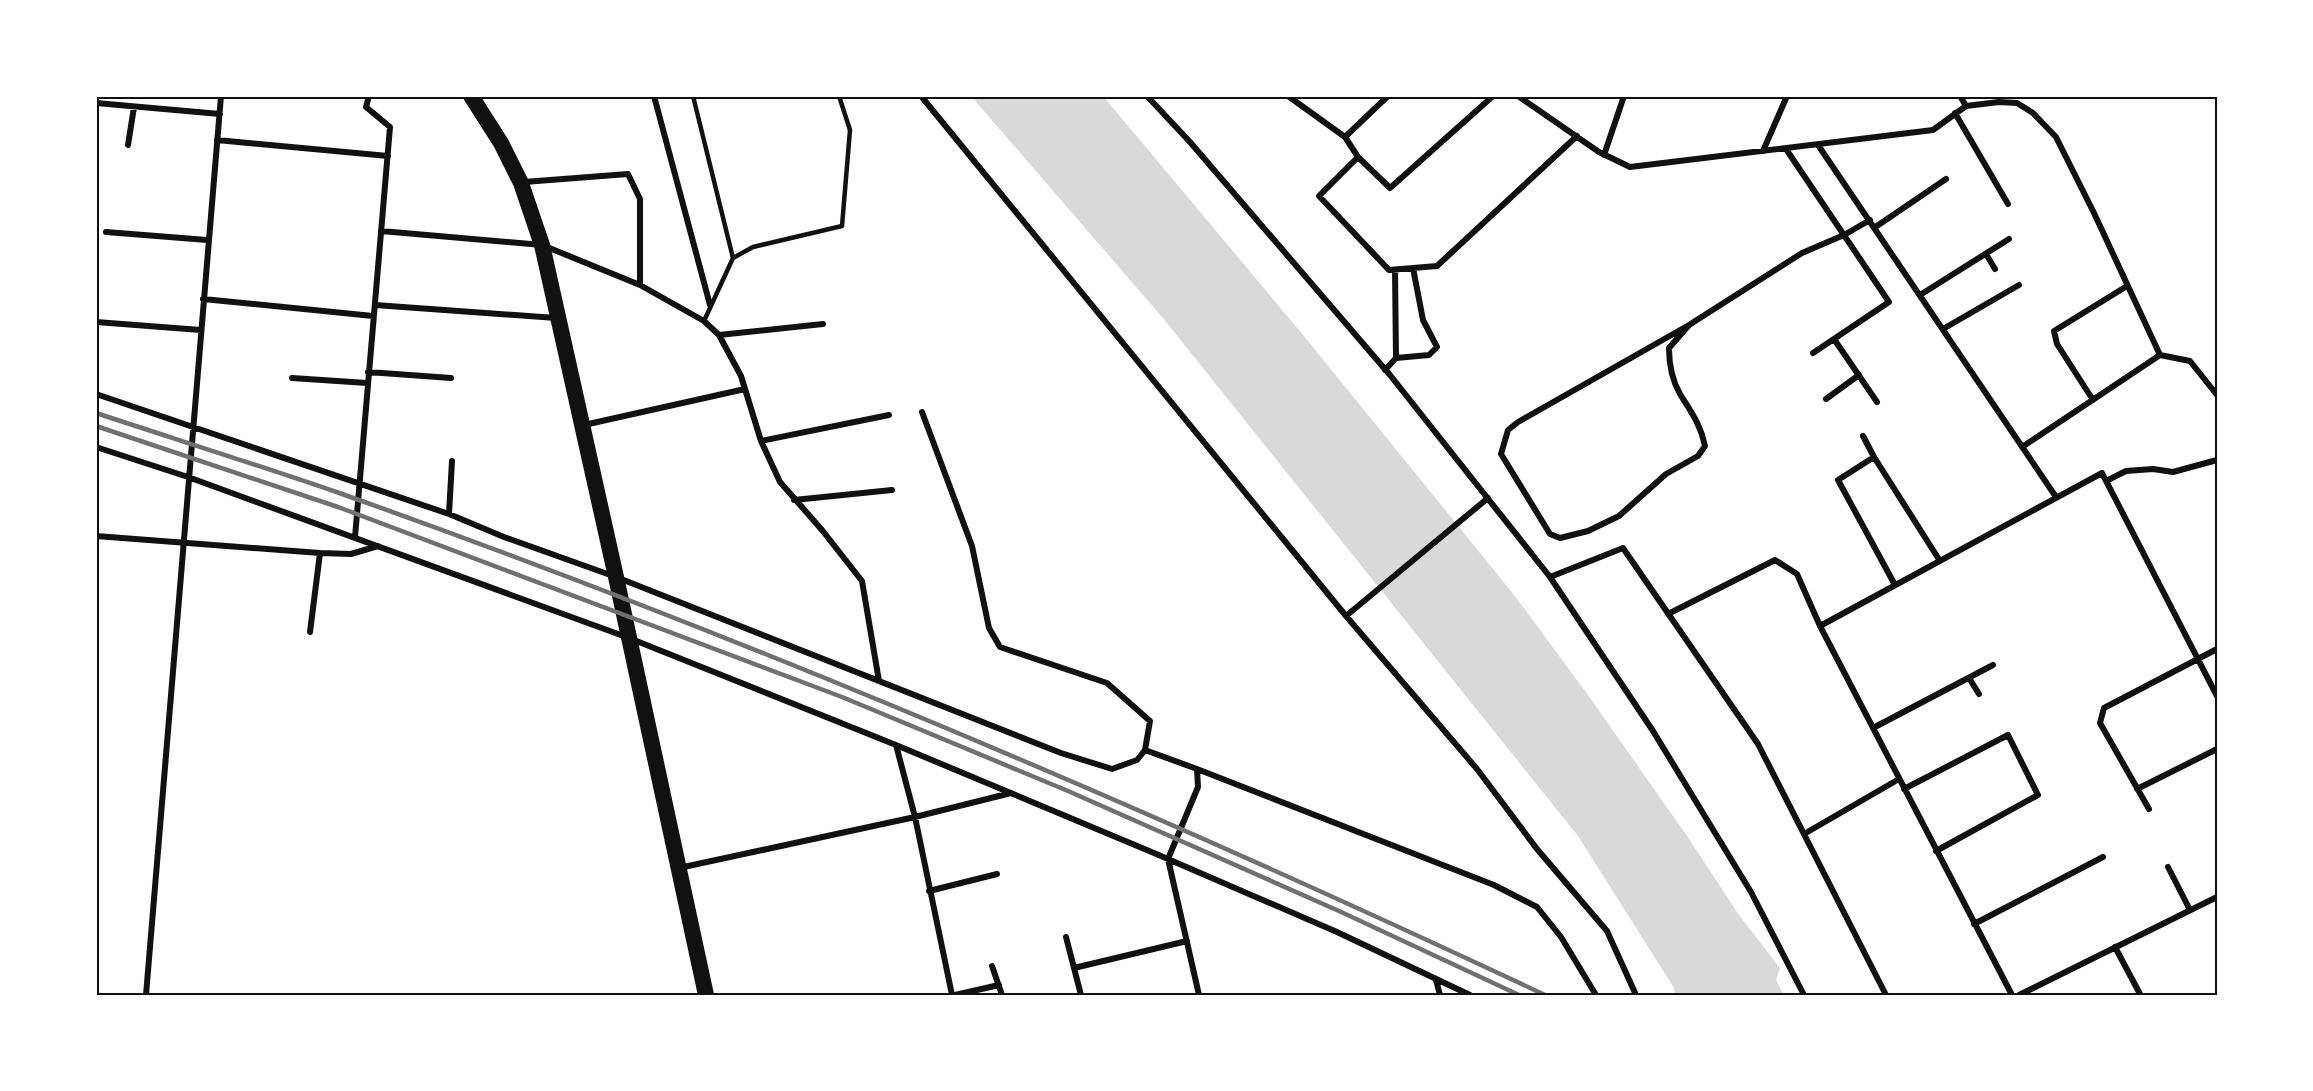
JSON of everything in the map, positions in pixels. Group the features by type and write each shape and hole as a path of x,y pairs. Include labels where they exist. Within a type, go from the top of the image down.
{"highway":[{"path":"471,96 501,143 521,183 542,245 556,318 616,577 706,995"}],"street":[{"path":"146,995 182,543 194,427 207,240 221,96"},
{"path":"355,537 390,127 366,107 369,96"},
{"path":"654,96 710,305"},
{"path":"921,96 1346,616 1477,769 1538,849 1607,931 1636,995"},
{"path":"1147,96 1190,142 1385,370 1550,578 1672,761 1751,891 1804,995"},
{"path":"1288,96 1345,137 1358,157 1390,188 1493,96"},
{"path":"1345,137 1388,96"},
{"path":"1518,96 1604,155 1630,166 1933,130 1966,106 1999,102 2017,104 2033,113 2056,136 2160,355"},
{"path":"1604,155 1624,96"},
{"path":"1763,151 1787,96"},
{"path":"1960,96 1966,106"},
{"path":"96,103 220,114"},
{"path":"128,145 134,107"},
{"path":"1955,113 2008,204"},
{"path":"1358,157 1319,196 1389,270 1437,266 1577,136"},
{"path":"217,140 388,156"},
{"path":"1818,145 2056,497"},
{"path":"1786,149 1889,302 1813,353"},
{"path":"521,183 628,174 640,199 640,285"},
{"path":"1874,228 1946,180"},
{"path":"1689,325 1669,348 1669,366 1679,392 1696,418 1705,446 1698,456 1666,474 1619,516 1588,531 1560,538 1550,534 1501,454 1508,430 1518,422 1689,325 1802,253 1844,236 1869,220"},
{"path":"381,231 542,245 640,285 704,321 719,335 741,376 761,441 780,482 862,581 879,681"},
{"path":"106,232 207,240"},
{"path":"1920,295 2009,239"},
{"path":"1986,254 1995,269"},
{"path":"1385,370 1396,358 1429,355 1437,347 1423,320 1413,268"},
{"path":"1395,270 1396,358"},
{"path":"1943,329 2019,285"},
{"path":"2093,400 2057,344 2054,331 2127,286"},
{"path":"203,299 373,316"},
{"path":"375,305 556,318"},
{"path":"96,322 201,330"},
{"path":"719,335 823,324"},
{"path":"1834,339 1877,402"},
{"path":"2022,447 2160,355 2190,362 2210,383 2217,395"},
{"path":"368,372 451,378"},
{"path":"1826,399 1859,375"},
{"path":"292,378 367,383"},
{"path":"581,425 745,389"},
{"path":"96,394 449,514 504,537 616,577 1061,753 1112,769 1137,760 1145,750 1150,721 1107,683 1000,646 989,628 972,546 922,411"},
{"path":"761,441 889,415"},
{"path":"1863,436 1940,561"},
{"path":"96,447 188,477 629,638 896,745 1168,859 1337,932 1470,995"},
{"path":"1874,457 1838,480 1895,585"},
{"path":"2106,481 2126,471 2173,472 2217,460"},
{"path":"449,514 452,461"},
{"path":"1820,626 2102,473 2217,696"},
{"path":"794,500 892,490"},
{"path":"1346,616 1488,498"},
{"path":"96,536 320,553 351,554 379,546"},
{"path":"1550,578 1623,549 1758,744 1886,995"},
{"path":"310,632 320,553"},
{"path":"1668,614 1775,560 1797,574 1820,626 2012,995"},
{"path":"2149,809 2100,723 2104,708 2217,649"},
{"path":"1873,728 1993,665"},
{"path":"1969,678 1979,694"},
{"path":"1904,789 2008,735 2038,795 1936,851"},
{"path":"896,745 915,817 929,891 954,995 999,985"},
{"path":"2137,789 2217,749"},
{"path":"1145,750 1494,885 1537,907 1561,937 1596,995"},
{"path":"1197,769 1198,787 1168,859 1199,995"},
{"path":"1804,834 1899,779"},
{"path":"679,868 915,817 1012,793"},
{"path":"1974,924 2103,857"},
{"path":"2169,867 2190,910"},
{"path":"929,891 996,874"},
{"path":"2019,995 2217,897"},
{"path":"1066,937 1081,995"},
{"path":"1074,968 1187,941"},
{"path":"2115,947 2140,994"},
{"path":"992,966 1002,995"},
{"path":"1436,980 1440,995"}],"lane":[{"path":"693,96 734,258"},
{"path":"704,321 734,258 753,247 842,226 850,129 839,96"}],"shaded area":[{"path":"971,96 1103,96 1299,330 1515,596 1588,695 1687,836 1739,915 1780,968 1776,980 1784,995 1675,995 1674,988 1578,836 1162,317"}],"railway":[{"path":"96,413 342,494 648,607 799,667 1100,793 1545,995"},
{"path":"96,426 338,507 842,697 1068,791 1339,911 1519,995"}]}
